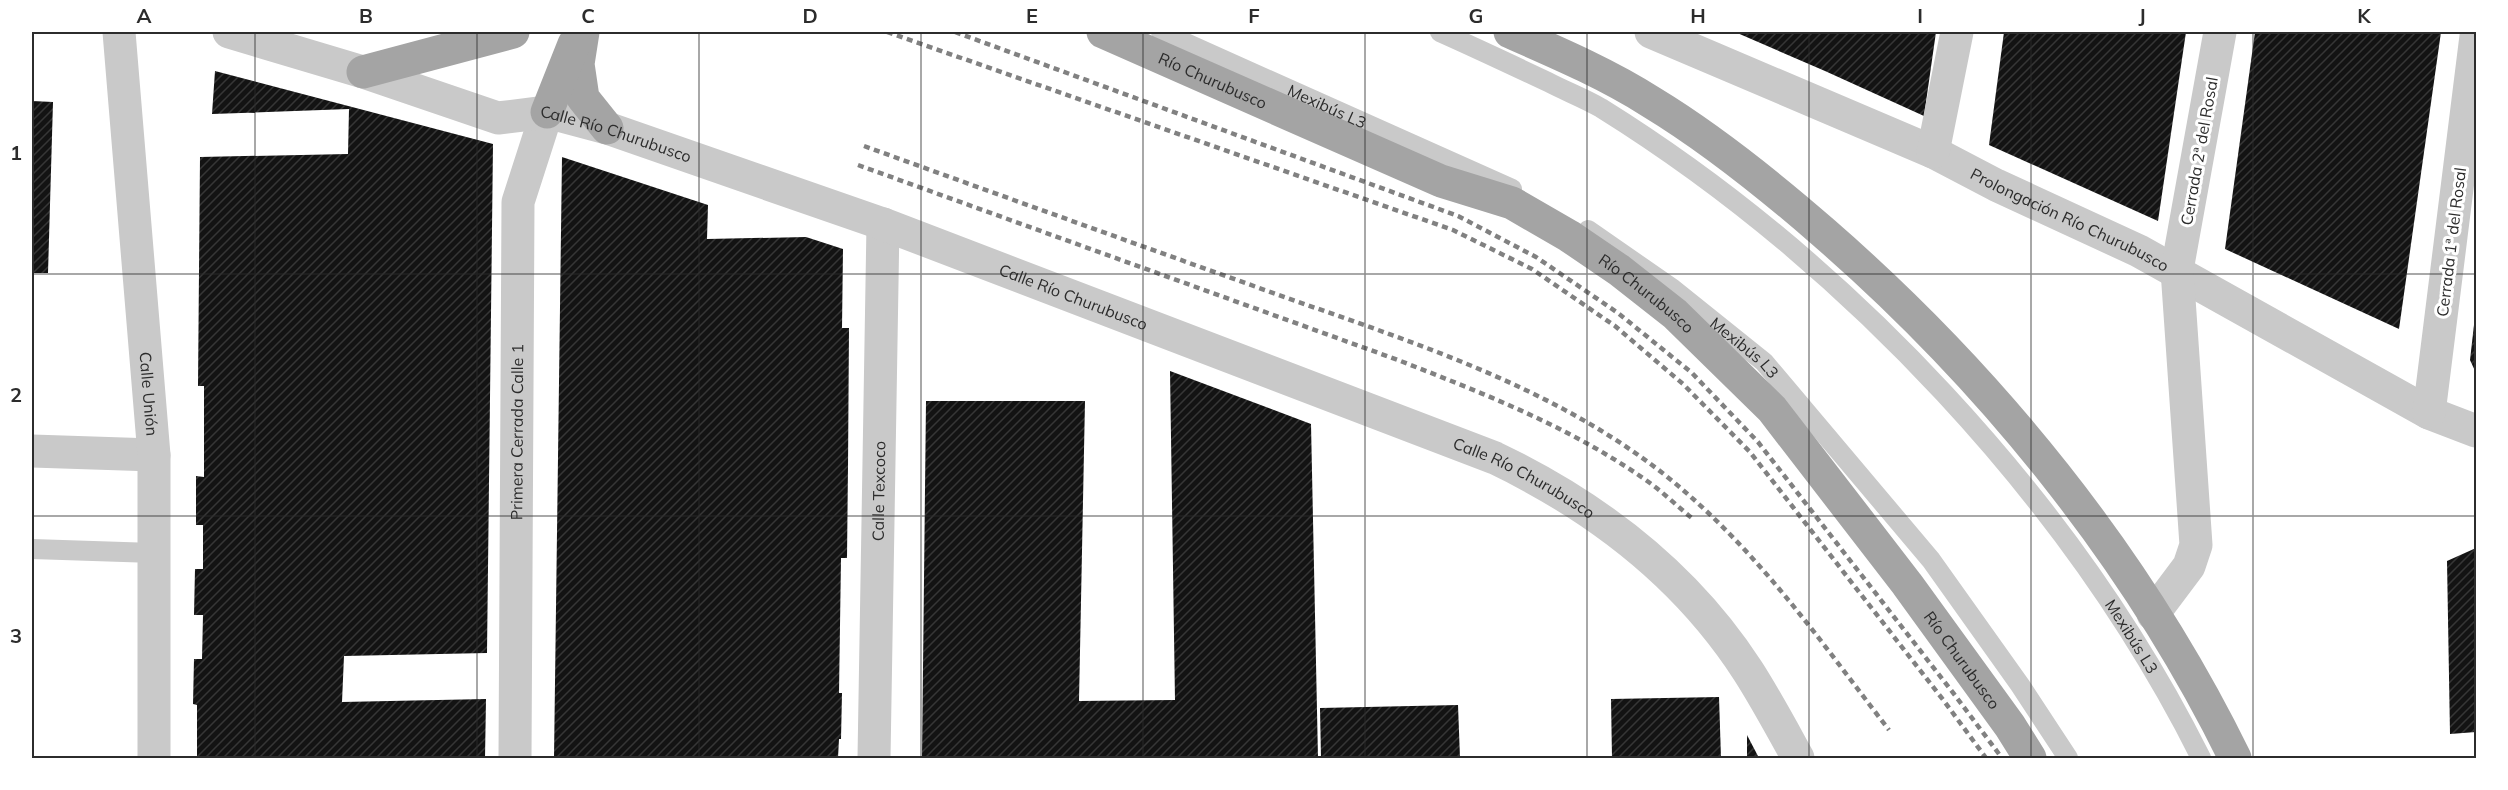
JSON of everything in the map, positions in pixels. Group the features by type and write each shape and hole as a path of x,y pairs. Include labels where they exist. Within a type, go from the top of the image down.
{"main road":[{"path":"363,72 513,32"},
{"path":"547,112 581,32"},
{"path":"581,32 578,64 583,98 607,128"},
{"name":"Río Churubusco","path":"1103,32 1441,181 1512,203 1569,236 1619,270 1675,314 1772,408 1907,584 2010,726 2030,759"},
{"path":"1510,32 1585,66 1660,107 1714,144 1791,204 1865,269 1935,338 2009,419 2064,487 2122,567 2176,651 2235,759"}],"street":[{"name":"Calle Unión","path":"119,32 154,455 154,759"},
{"name":"Calle Río Churubusco","path":"230,32 363,72 498,118 547,112 607,128 883,224 1484,453 1538,478 1617,530 1654,560 1688,594 1719,630 1747,669 1798,759"},
{"name":"Prolongación Río Churubusco","path":"1651,32 1933,152 1996,185 2177,270 2429,413 2476,431"},
{"path":"1933,152 1957,32"},
{"name":"Cerrada 2ª del Rosal","path":"2152,614 2189,566 2196,545 2177,270 2220,32"},
{"name":"Cerrada 1ª del Rosal","path":"2429,413 2476,36"},
{"name":"Primera Cerrada Calle 1","path":"515,759 518,202 547,112"},
{"name":"Calle Texcoco","path":"874,759 883,224"},
{"path":"32,451 154,455"}],"lane":[{"name":"Mexibús L3","path":"1161,32 1520,193 1573,220 1624,253 1719,324 1764,362 1931,560 2020,685 2068,759"},
{"name":"Mexibús L3","path":"1440,32 1599,106 1681,161 1760,221 1835,285 1907,354 1974,427 2037,503 2115,612 2152,671 2201,759"},
{"path":"32,549 154,553"}],"building":[{"path":"1735,32 1936,32 1924,116 1825,71"},
{"path":"2004,32 2186,32 2158,221 1989,145"},
{"path":"2255,32 2441,32 2399,329 2225,249"},
{"path":"215,71 493,144 487,653 344,656 342,702 486,699 485,758 197,758 197,705 193,704 194,659 202,659 203,615 194,615 195,569 203,569 203,525 196,525 196,476 204,477 204,386 198,386 200,157 348,154 349,109 212,114"},
{"path":"32,101 53,102 48,273 32,273"},
{"path":"562,157 708,205 707,239 806,237 843,249 842,328 849,328 848,466 847,558 841,558 839,693 842,693 841,739 839,739 838,758 554,758"},
{"path":"2476,316 2476,373 2470,360"},
{"path":"1170,371 1311,424 1318,758 922,758 926,401 1085,401 1079,701 1175,700"},
{"path":"2476,548 2476,732 2450,734 2447,561"},
{"path":"1719,697 1721,758 1612,758 1611,699"},
{"path":"1458,705 1460,758 1321,758 1320,708"},
{"path":"1747,735 1759,758 1747,758"}],"railway":[{"path":"887,32 1453,230 1532,269 1615,326 1683,384 1750,452 1986,758"},
{"path":"955,32 1458,216 1536,257 1618,313 1692,373 1758,442 2002,758"},
{"path":"864,146 1378,330 1478,369 1575,416 1621,443 1665,475 1729,533 1811,628 1889,730"},
{"path":"858,165 1398,360 1496,399 1559,429 1621,463 1656,487 1692,518"}]}
